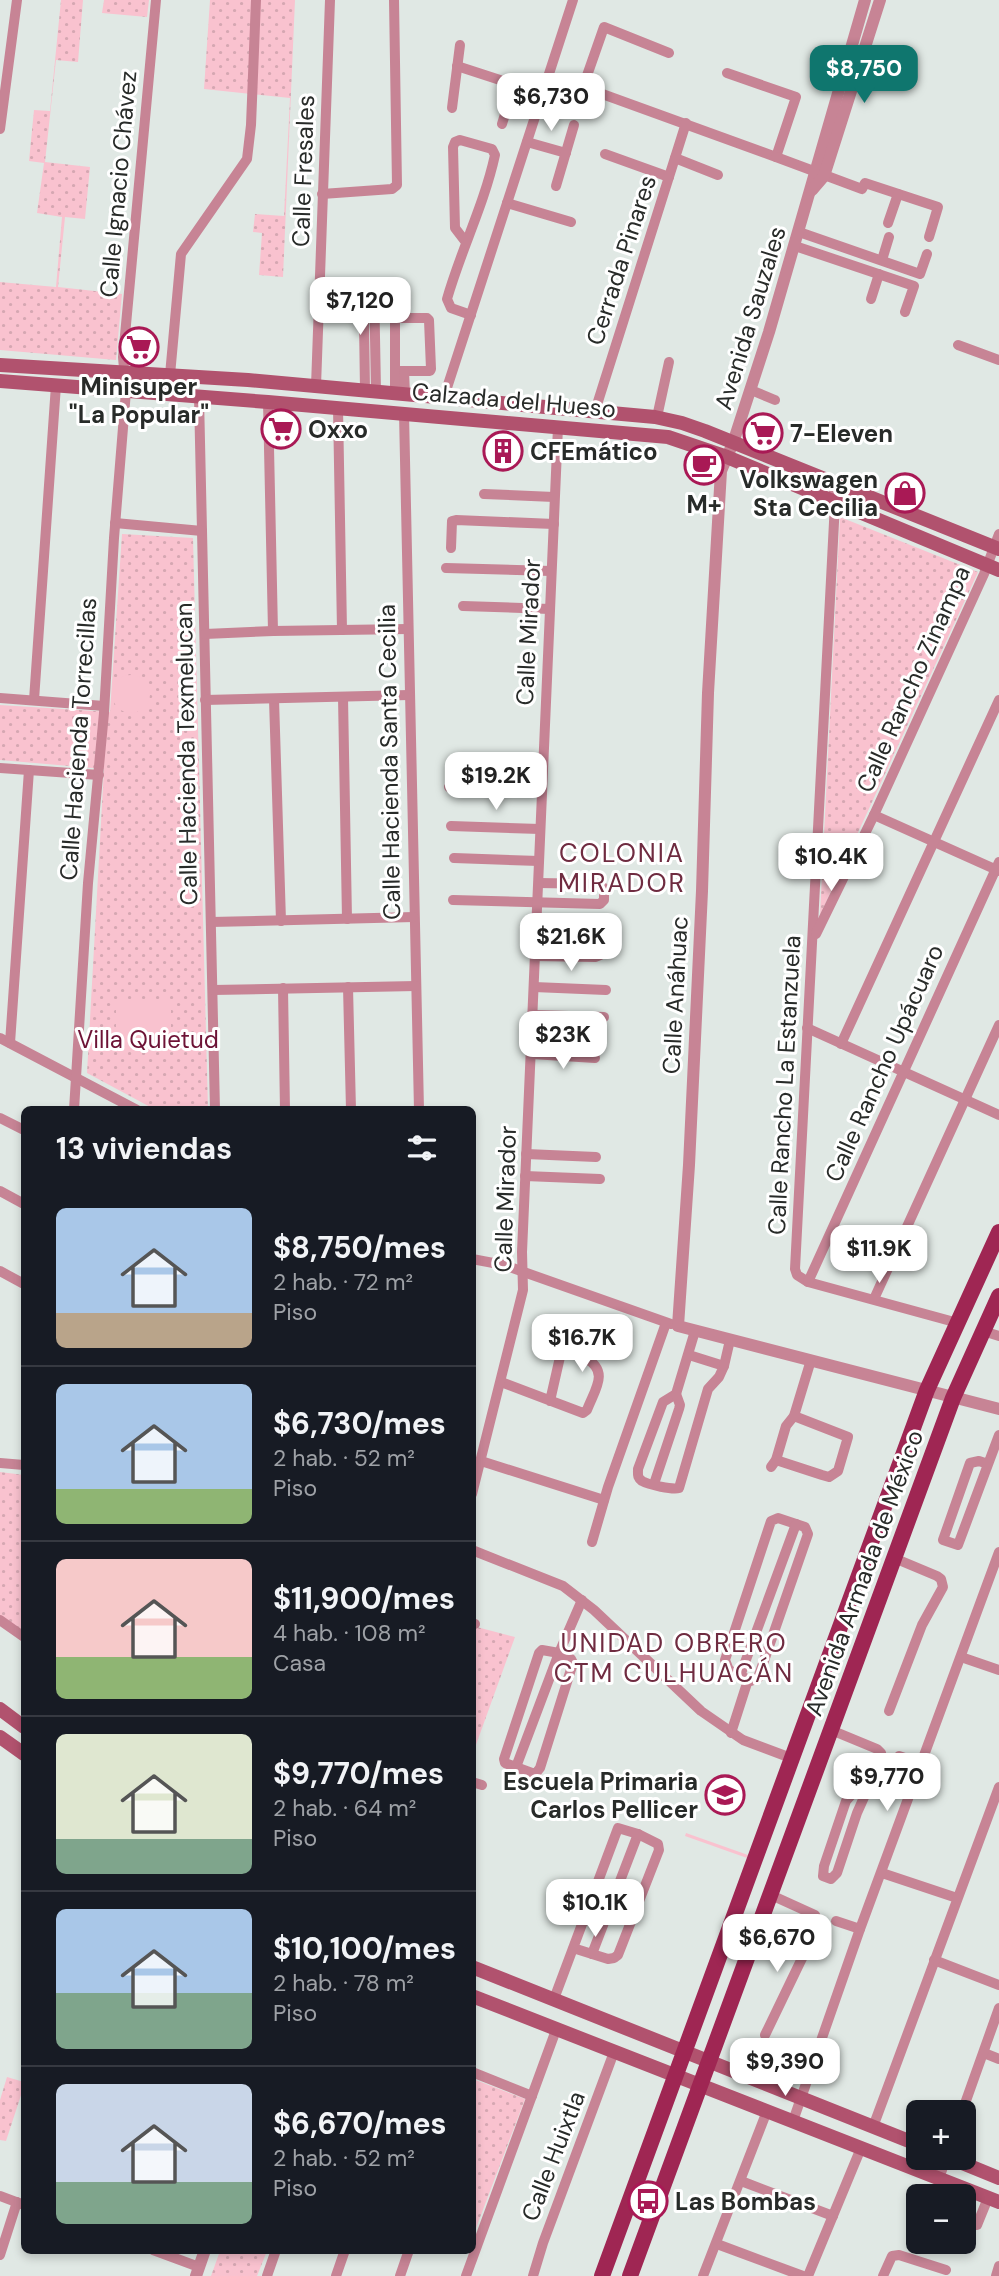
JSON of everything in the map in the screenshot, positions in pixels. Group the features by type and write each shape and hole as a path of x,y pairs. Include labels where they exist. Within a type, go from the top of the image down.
{"main road":[{"name":"Calzada del Hueso","path":"0,365 124,371 316,386 657,417 682,423 835,503 993,567"},
{"name":"Calzada del Hueso","path":"0,381 668,437 730,450 833,483 998,544"},
{"name":"Avenida Armada de México","path":"602,2276 927,1390 999,1232"},
{"name":"Avenida Armada de México","path":"630,2276 953,1398 991,1334 999,1296"},
{"path":"0,1709 21,1725"},
{"path":"0,1737 21,1752"},
{"path":"476,1969 906,2140"},
{"path":"476,1998 994,2200"},
{"path":"976,2169 999,2178"}],"street":[{"path":"0,129 17,0"},
{"name":"Calle Ignacio Chávez","path":"124,371 123,357 156,0"},
{"path":"170,375 181,254 247,159 256,0"},
{"name":"Calle Fresales","path":"316,386 330,0"},
{"path":"322,194 392,189 397,185 394,0"},
{"path":"444,397 573,0"},
{"name":"Avenida Sauzales","path":"819,174 865,0"},
{"name":"Avenida Sauzales","path":"730,450 812,191 880,0"},
{"path":"669,52 604,27 583,87 862,189 865,183 938,208 929,237"},
{"path":"452,108 460,45"},
{"path":"457,66 543,94"},
{"path":"727,73 796,97 776,157"},
{"path":"502,124 514,85"},
{"name":"Cerrada Pinares","path":"595,411 686,123"},
{"path":"556,186 574,125"},
{"path":"465,241 456,228 453,147 455,142 460,140 492,149 495,155 474,227 465,241 447,301 454,310 471,315"},
{"path":"527,142 566,153"},
{"path":"604,154 669,177"},
{"path":"675,158 718,175"},
{"path":"888,223 898,194"},
{"path":"507,202 571,222"},
{"path":"799,232 920,274 927,254"},
{"path":"882,260 889,237"},
{"path":"795,246 914,286 905,312"},
{"path":"870,299 879,274"},
{"path":"371,391 374,283"},
{"path":"400,371 432,369 428,318 395,320 400,393"},
{"path":"364,323 371,391"},
{"path":"958,345 999,360"},
{"path":"657,417 669,362"},
{"name":"Calle Hacienda Torrecillas","path":"74,1106 88,883 99,775 126,391 124,371"},
{"path":"34,700 56,386"},
{"path":"751,390 775,400"},
{"name":"Calle Hacienda Texmelucan","path":"199,397 215,1106"},
{"path":"268,402 274,631"},
{"path":"338,408 342,630"},
{"name":"Calle Hacienda Santa Cecilia","path":"404,414 419,1106"},
{"name":"Calle Mirador","path":"476,1479 523,1290 525,1176 558,427"},
{"name":"Calle Anáhuac","path":"672,1325 689,1165 710,646 720,485 721,471 730,450"},
{"name":"Calle Rancho La Estanzuela","path":"808,1282 797,1275 796,1269 835,503 833,483"},
{"path":"484,494 554,497"},
{"path":"451,548 452,521 456,520 554,524"},
{"path":"115,523 202,531"},
{"name":"Calle Rancho Zinampa","path":"813,941 993,567 998,544"},
{"path":"446,568 551,571"},
{"path":"463,606 550,609"},
{"path":"205,634 408,629"},
{"path":"205,700 410,695"},
{"path":"343,697 347,919"},
{"path":"0,698 104,706"},
{"path":"274,699 281,921"},
{"path":"841,1044 999,700"},
{"path":"0,768 99,775"},
{"path":"10,1043 29,769"},
{"path":"449,787 542,789"},
{"path":"874,815 998,868"},
{"path":"451,826 540,829"},
{"path":"454,858 539,862"},
{"name":"Calle Rancho Upácuaro","path":"808,1282 998,868"},
{"path":"453,900 600,904 604,900 604,888 598,884 539,883"},
{"path":"211,922 414,917"},
{"path":"536,956 600,955 600,941 597,938 537,933"},
{"path":"213,990 416,986"},
{"path":"348,987 351,1106"},
{"path":"534,987 606,990"},
{"path":"283,988 285,1106"},
{"path":"533,1015 604,1017"},
{"path":"874,1299 999,1026"},
{"path":"807,1028 999,1115"},
{"path":"0,1038 129,1106"},
{"path":"532,1054 595,1058"},
{"path":"0,1118 21,1128"},
{"path":"526,1154 596,1157"},
{"path":"525,1176 600,1179"},
{"path":"0,1191 21,1202"},
{"path":"476,1260 504,1265 672,1325 998,1410"},
{"path":"0,1271 21,1282"},
{"path":"808,1282 958,1323"},
{"path":"592,1542 608,1487 672,1325"},
{"path":"654,1484 680,1405 676,1394 695,1331"},
{"path":"676,1394 663,1402 638,1469 641,1480 673,1490 680,1488 708,1389 719,1377 724,1366 730,1340"},
{"path":"501,1382 583,1413 587,1410 599,1369 595,1363 547,1342"},
{"path":"550,1401 560,1357 564,1351"},
{"path":"689,1355 724,1366"},
{"path":"794,1416 848,1437 838,1471 829,1477 773,1463 786,1426 794,1416 811,1360"},
{"path":"988,1464 979,1461 970,1463 943,1540 958,1545 999,1435"},
{"path":"481,1461 604,1500"},
{"path":"0,1463 21,1465"},
{"path":"778,1518 806,1527 808,1534 748,1678 726,1667 725,1660 771,1521 778,1518"},
{"path":"731,1733 796,1524"},
{"path":"476,1552 555,1582 582,1600 701,1712 743,1740 791,1758"},
{"path":"793,2121 860,1929 999,1552"},
{"path":"889,1711 922,1625 942,1591 943,1583 937,1576 894,1558"},
{"path":"516,1767 582,1600"},
{"path":"0,1620 21,1635"},
{"path":"546,1650 559,1653 573,1663 540,1768 536,1773 531,1773 505,1763 504,1759 539,1653 546,1650"},
{"path":"961,1657 999,1670"},
{"path":"831,1730 877,1749 881,1753 881,1761 866,1790 837,1873 831,1879 823,1876 846,1801 854,1792 866,1790"},
{"path":"899,1756 922,1764"},
{"path":"873,2127 998,1790"},
{"path":"554,1999 573,1948 618,1828 659,1844 618,1955 608,1959 573,1948"},
{"path":"592,1954 638,1834"},
{"path":"882,1873 957,1898"},
{"path":"765,2035 819,1929 819,1919 771,1895"},
{"path":"836,1921 860,1929"},
{"path":"934,1960 999,1985"},
{"path":"966,2100 999,2008"},
{"path":"476,2243 556,2030"},
{"name":"Calle Huixtla","path":"533,2276 614,2052"},
{"path":"984,2053 999,2059"},
{"path":"476,2074 531,2096"},
{"path":"703,2276 766,2111"},
{"path":"808,2276 861,2148"},
{"path":"939,2179 943,2170"},
{"path":"741,2181 834,2216"},
{"path":"0,2196 21,2203 0,2255"},
{"path":"977,2225 994,2200"},
{"path":"717,2244 803,2276"},
{"path":"161,2254 198,2272 204,2254"},
{"path":"267,2276 275,2254"},
{"path":"336,2276 344,2254"},
{"path":"400,2276 408,2254"},
{"path":"466,2276 473,2254"},
{"path":"883,2276 892,2256 899,2255 946,2270"},
{"path":"996,2276 999,2266"}],"green space":[{"path":"61,0 83,0 78,62 56,60 45,162 90,167 85,219 65,217 58,287 122,294 116,360 0,350 0,282 56,287 62,217 37,213 44,163 29,161 34,110 50,111"},
{"path":"104,0 149,0 147,17 102,13"},
{"path":"210,0 295,0 283,277 259,275 262,233 253,232 255,214 284,216 290,98 204,89"},
{"path":"840,517 978,572 820,915"},
{"name":"Villa Quietud","path":"122,534 193,538 208,1106 148,1106 87,1073 104,769 0,760 0,705 110,712"},
{"path":"131,675 145,680 150,694 145,708 131,713 117,708 112,694 117,680"},
{"path":"116,1003 171,1003 171,1039 116,1038"},
{"path":"0,1472 21,1475 21,1630 0,1615"},
{"path":"476,1627 515,1637 476,1745"},
{"path":"686,1833 748,1855 747,1858 685,1836"},
{"path":"7,2077 21,2081 21,2095 6,2141 0,2140 0,2100"},
{"path":"476,2080 525,2099 476,2228"},
{"path":"219,2254 266,2254 257,2276 211,2276"}],"place":[{"name":"Minisuper \"La Popular\"","path":"139,347"},
{"name":"Oxxo","path":"281,429"},
{"name":"7-Eleven","path":"763,433"},
{"name":"CFEmático","path":"503,451"},
{"name":"M+","path":"704,465"},
{"name":"Volkswagen Sta Cecilia","path":"905,493"},
{"name":"Escuela Primaria Carlos Pellicer","path":"725,1795"},
{"name":"Las Bombas","path":"648,2201"}],"district":[{"name":"COLONIA MIRADOR","path":"622,868"},
{"name":"UNIDAD OBRERO CTM CULHUACÁN","path":"674,1658"}]}
